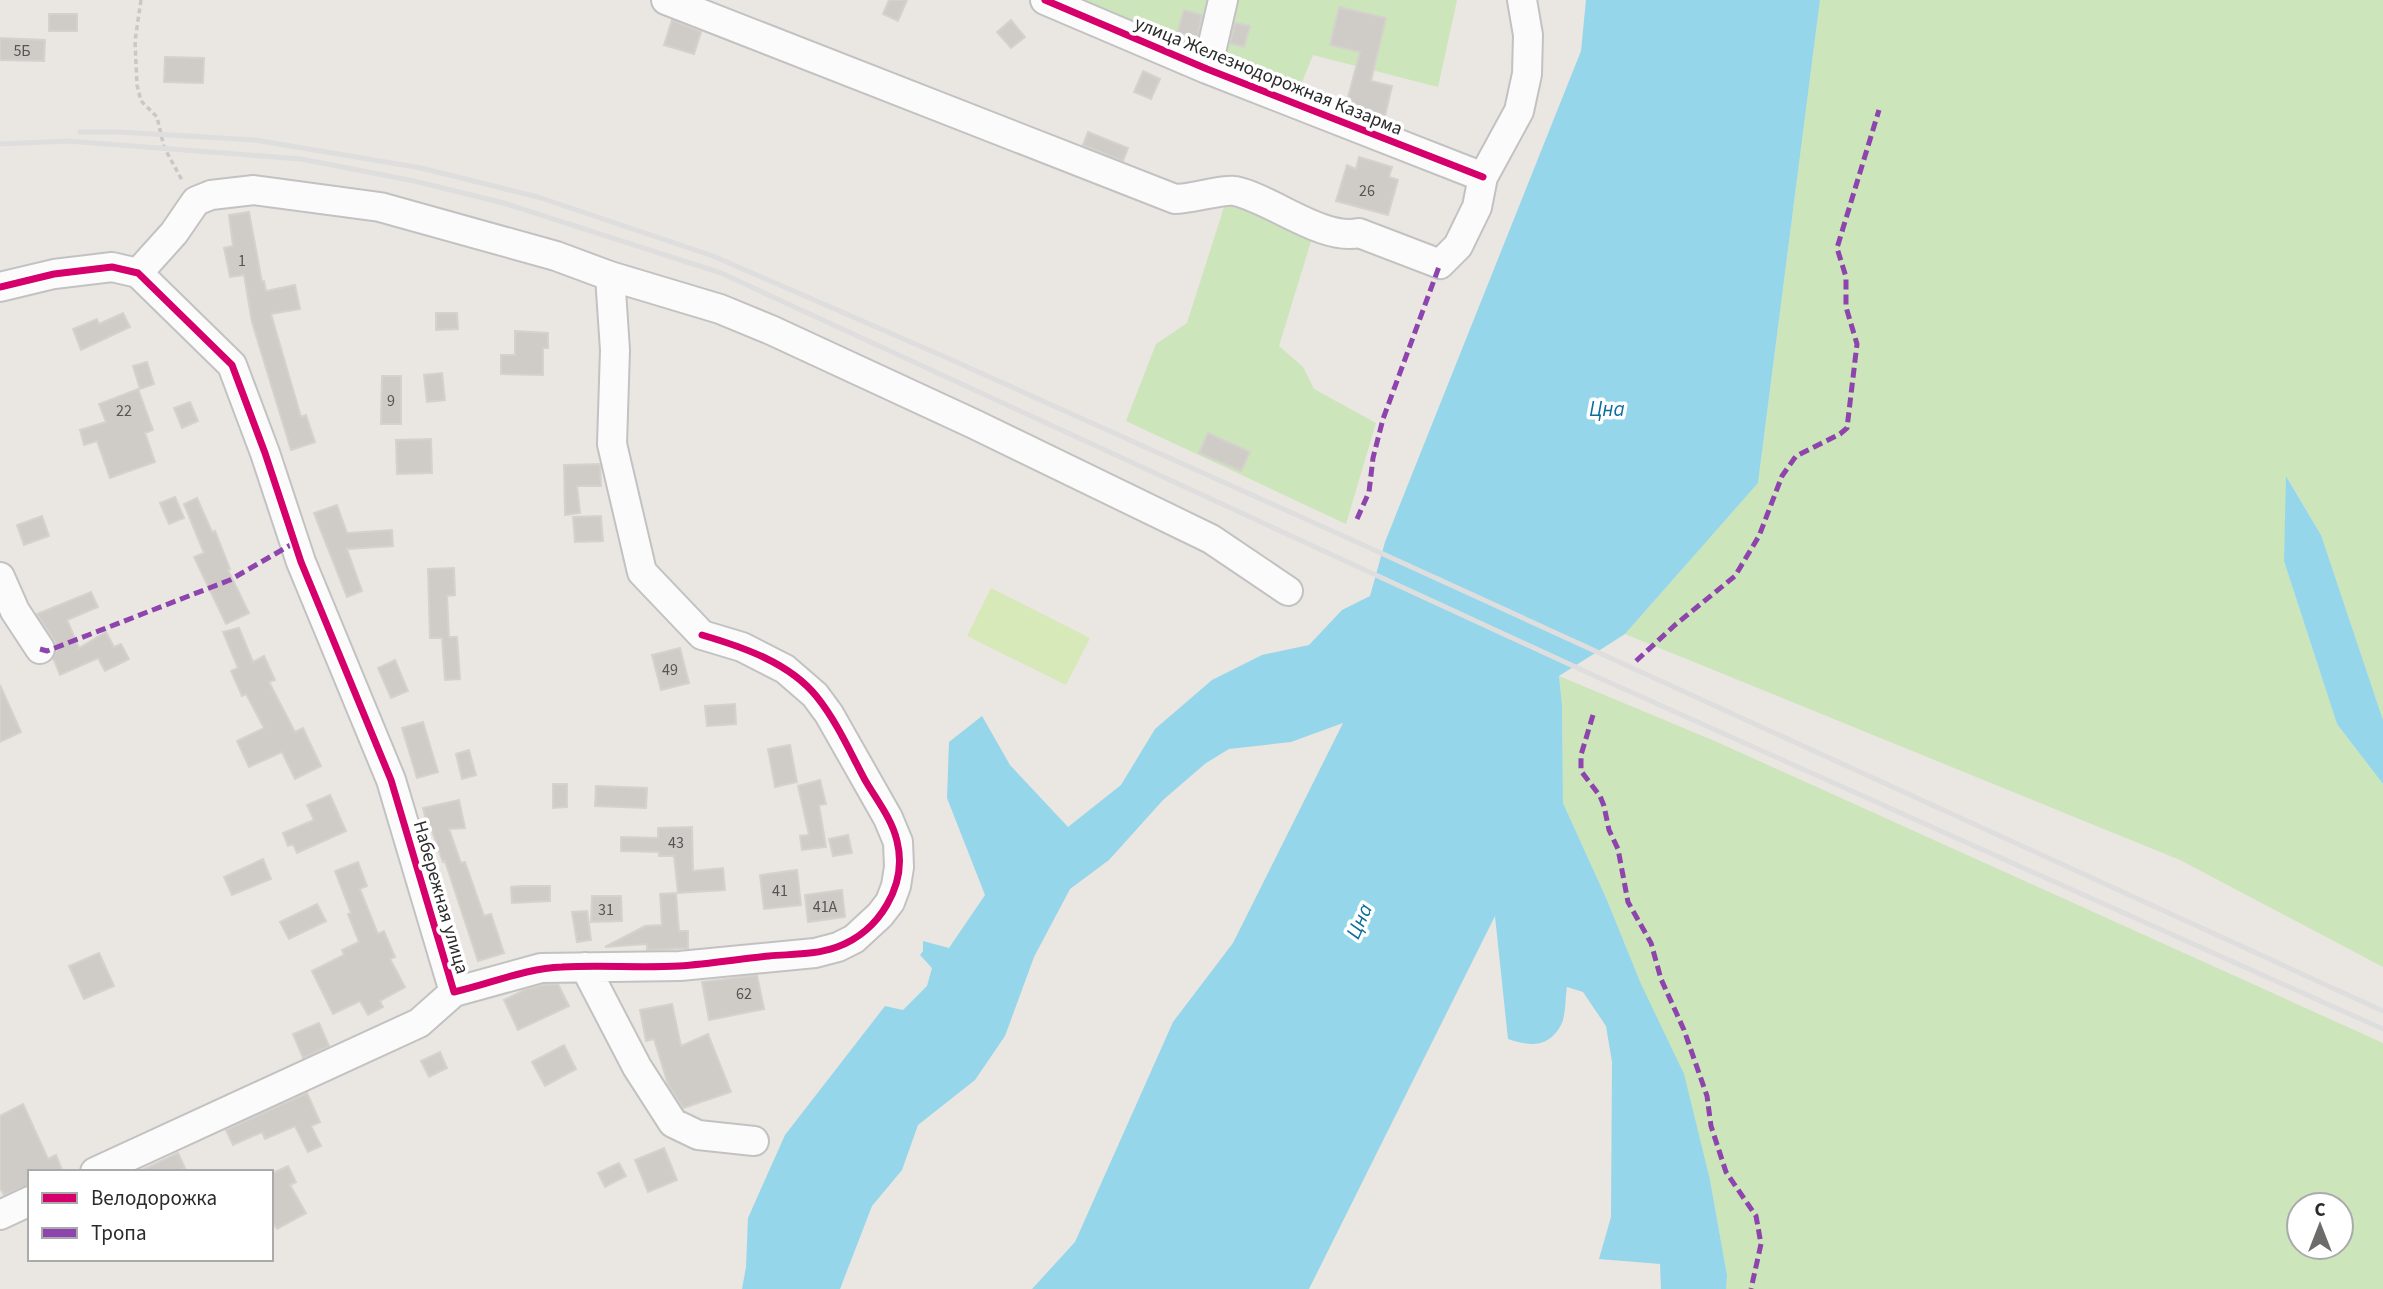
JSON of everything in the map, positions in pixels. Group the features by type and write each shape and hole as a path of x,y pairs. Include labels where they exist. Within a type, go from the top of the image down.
{"street":[{"path":"666,0 1175,199 1233,191 1329,231 1347,236 1359,233 1440,264 1458,246 1477,207 1483,177 1519,111 1527,74 1528,35 1521,0"},
{"name":"улица Железнодорожная Казарма","path":"1045,0 1208,69 1483,177"},
{"path":"1208,69 1223,0"},
{"path":"0,287 54,274 112,267 138,272 174,233 196,201 211,195 254,190 380,207 556,256 610,276 720,309 974,424 1211,539 1288,591"},
{"name":"Набережная улица","path":"138,272 232,365 301,562 391,779 454,992 541,968 680,966 815,953 838,947 854,939 880,915 890,902 896,886 899,867 898,842 888,818 829,714 815,695 785,669 742,647 702,635 642,572 612,444 615,350 610,276"},
{"path":"0,577 15,611 40,649"},
{"path":"585,967 637,1068 673,1123 698,1135 754,1141"},
{"path":"98,1170 419,1023 454,992"},
{"path":"0,1215 28,1202"}],"path":[{"path":"141,0 135,41 137,85 141,101 157,117 164,147 188,194 196,201"}],"green space":[{"path":"1074,0 1457,0 1438,87 1313,55 1296,97"},
{"path":"1820,0 2383,0 2383,720 2321,535 2287,477 2284,561 2337,724 2383,784 2383,967 2180,860 1625,634 1758,483"},
{"path":"1226,201 1315,228 1279,346 1303,367 1314,389 1376,423 1346,524 1126,421 1156,344 1187,323"},
{"path":"991,588 1090,638 1066,685 967,636"},
{"path":"1559,676 1717,742 2383,1043 2383,1289 1726,1289 1727,1275 1710,1180 1641,984 1563,803"}],"water":[{"name":"Цна","path":"1586,0 1820,0 1758,483 1625,634 1559,676 1563,803 1641,984 1684,1074 1710,1180 1727,1275 1726,1289 1661,1289 1660,1264 1599,1259 1611,1217 1612,1062 1606,1026 1583,992 1567,987 1563,1021 1556,1033 1538,1044 1508,1039 1495,916 1309,1289 1032,1289 1075,1242 1173,1022 1233,943 1343,723 1291,742 1229,749 1206,763 1163,800 1109,860 1070,889 1034,957 1005,1036 975,1080 918,1125 902,1170 872,1206 840,1289 742,1289 746,1267 748,1218 785,1135 885,1006 903,1010 927,986 932,968 920,955 923,941 949,948 985,895 947,798 949,742 982,716 1010,765 1068,827 1121,785 1155,729 1212,680 1262,655 1309,645 1342,610 1370,596 1385,542 1581,51"},
{"path":"2286,476 2321,535 2383,720 2383,784 2337,724 2284,561"}],"building":[{"path":"889,0 907,0 898,21 883,14"},
{"path":"1339,7 1386,18 1371,81 1392,86 1385,116 1346,105 1360,52 1330,45"},
{"path":"1184,10 1202,15 1197,39 1177,34"},
{"path":"49,14 77,14 77,31 49,31"},
{"path":"672,20 701,32 694,54 664,45"},
{"path":"1011,20 1025,37 1011,48 997,32"},
{"path":"1235,23 1250,26 1244,47 1230,43"},
{"path":"0,38 45,40 44,61 0,60"},
{"path":"165,57 204,58 203,83 164,82"},
{"path":"1143,71 1160,79 1151,99 1134,92"},
{"path":"1088,132 1128,148 1123,161 1083,145"},
{"path":"1359,157 1392,167 1389,177 1398,180 1388,215 1336,201 1347,165 1356,169"},
{"path":"249,212 266,291 295,285 300,309 271,314 301,417 306,415 315,442 291,450 252,322 244,275 230,277 224,248 233,246 229,215"},
{"path":"123,313 130,327 81,350 73,329 97,319 99,324"},
{"path":"436,313 457,313 458,329 436,330"},
{"path":"515,331 548,333 548,348 543,348 543,375 501,374 501,355 515,355"},
{"path":"147,362 154,384 140,389 133,366"},
{"path":"442,373 445,400 427,402 424,375"},
{"path":"382,376 401,376 401,424 381,424"},
{"path":"138,389 153,430 145,433 155,462 110,478 97,441 84,445 80,430 106,422 99,404"},
{"path":"190,402 198,421 182,428 174,408"},
{"path":"1208,433 1250,452 1241,471 1199,453"},
{"path":"431,439 432,473 397,474 396,440"},
{"path":"600,464 601,486 577,486 580,513 565,515 564,465"},
{"path":"175,497 184,518 169,524 160,503"},
{"path":"197,498 212,532 215,531 230,569 228,570 249,613 226,624 194,557 204,553 184,504"},
{"path":"337,505 347,533 392,530 393,546 347,549 362,591 347,597 314,513"},
{"path":"42,516 49,536 24,545 17,525"},
{"path":"601,516 603,541 575,542 573,517"},
{"path":"454,568 455,595 447,596 449,637 457,637 460,679 445,680 442,638 430,638 428,569"},
{"path":"91,592 98,607 67,620 79,648 106,632 114,647 121,644 129,659 105,671 98,658 60,675 53,658 57,649 54,640 37,614"},
{"path":"239,628 253,662 264,656 275,680 269,682 295,732 303,728 321,766 295,779 282,752 249,767 237,741 264,728 246,694 242,696 231,671 238,668 223,632"},
{"path":"680,648 689,683 661,690 652,655"},
{"path":"395,660 408,691 391,698 378,668"},
{"path":"0,685 21,732 0,742"},
{"path":"735,704 736,724 707,726 705,706"},
{"path":"423,722 438,772 417,778 402,728"},
{"path":"790,745 797,782 775,787 768,749"},
{"path":"469,750 476,775 462,779 456,754"},
{"path":"820,780 826,804 819,805 826,847 802,850 800,836 809,835 798,786"},
{"path":"553,784 567,784 567,807 553,808"},
{"path":"596,786 647,788 646,808 595,806"},
{"path":"330,795 346,831 297,853 293,844 288,846 283,833 314,820 307,805"},
{"path":"459,800 465,828 449,829 461,863 465,862 484,916 491,914 504,953 478,961 445,861 443,862 431,828 428,829 423,808"},
{"path":"692,827 693,871 723,868 725,890 678,893 674,856 659,856 659,852 621,851 621,837 658,838 658,828"},
{"path":"848,835 852,853 833,856 829,839"},
{"path":"263,859 271,879 232,895 224,877"},
{"path":"358,862 367,886 360,889 378,934 384,931 395,957 390,959 405,987 380,1001 383,1007 368,1015 360,1001 333,1014 312,971 344,955 342,950 359,942 335,871"},
{"path":"797,870 801,905 764,909 760,875"},
{"path":"550,886 550,901 512,903 511,887"},
{"path":"842,890 845,917 808,922 805,895"},
{"path":"676,893 679,931 688,931 688,948 647,950 647,944 605,947 645,926 662,925 660,894"},
{"path":"592,896 621,896 622,921 591,922"},
{"path":"317,904 326,921 289,939 280,922"},
{"path":"587,911 591,940 577,942 572,912"},
{"path":"99,953 114,986 84,999 69,966"},
{"path":"757,975 764,1009 709,1020 702,982"},
{"path":"558,984 569,1006 518,1030 504,1000 526,989"},
{"path":"672,1004 681,1046 708,1034 731,1092 683,1108 668,1084 654,1039 646,1041 640,1010"},
{"path":"319,1023 329,1046 303,1058 293,1034"},
{"path":"564,1045 576,1069 545,1086 532,1062"},
{"path":"440,1052 447,1068 429,1077 421,1061"},
{"path":"307,1093 320,1122 311,1126 321,1146 308,1152 295,1126 265,1139 262,1132 233,1145 226,1130"},
{"path":"23,1104 48,1159 56,1155 62,1170 28,1170 28,1186 4,1195 0,1188 0,1116"},
{"path":"664,1148 677,1180 648,1192 635,1160"},
{"path":"178,1153 185,1168 180,1170 142,1170"},
{"path":"619,1163 626,1176 605,1187 598,1173"},
{"path":"288,1166 296,1182 290,1185 306,1213 277,1229 273,1223 273,1173"}],"railway":[{"path":"80,132 255,140 421,168 538,197 713,256 1359,543 2383,1011"},
{"path":"0,144 68,141 301,159 414,181 504,203 721,273 1595,676 2383,1029"}],"marked path":[{"path":"1636,661 1735,576 1759,536 1782,476 1796,456 1847,428 1857,344 1846,307 1846,277 1837,248 1879,110"},
{"path":"1357,519 1369,492 1373,458 1383,419 1440,264"},
{"path":"40,649 47,651 230,580 294,543"},
{"path":"1593,715 1581,755 1581,771 1600,796 1604,806 1609,830 1618,849 1628,902 1651,943 1661,979 1684,1030 1707,1096 1711,1126 1726,1172 1756,1216 1761,1244 1751,1289"}],"cycle path":[{"path":"1045,0 1207,69 1483,177"},
{"path":"0,287 54,274 112,267 138,273 232,365 301,562 391,780 454,992 548,968 679,966 820,951 852,940 866,930 887,905 898,874 899,858 895,833 824,707 806,685 780,666 749,651 702,635"}]}
